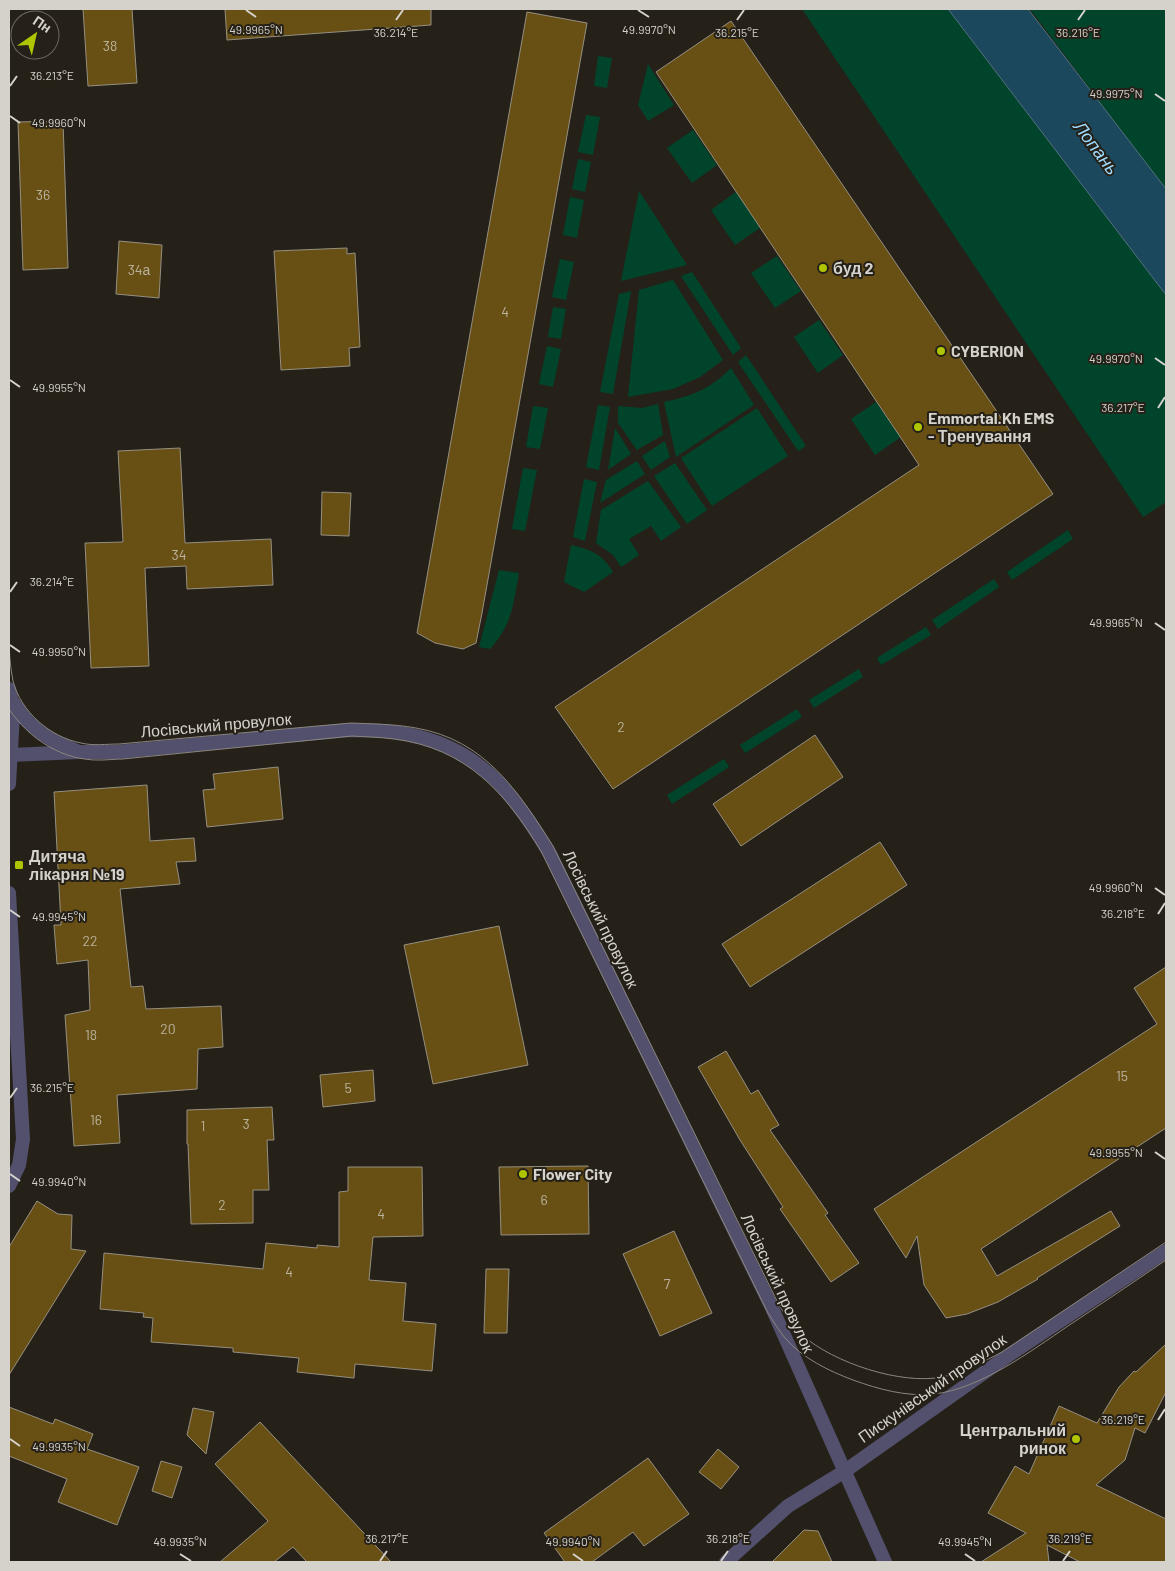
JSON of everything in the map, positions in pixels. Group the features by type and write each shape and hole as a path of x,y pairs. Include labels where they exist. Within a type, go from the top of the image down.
{"street":[{"name":"Лосівський провулок","path":"10,695 27,721 40,733 65,747 79,752"},
{"path":"9,784 13,715 10,695"},
{"name":"Лосівський провулок","path":"10,755 60,752 117,752 349,730 372,730 406,734 438,743 466,756 489,773 526,815 550,854 772,1308 885,1562"},
{"path":"9,893 23,1139 19,1165 9,1186"},
{"name":"Пискунівський провулок","path":"726,1562 788,1506 845,1471 1009,1354 1166,1251"}],"green space":[{"path":"802,9 948,9 1166,295 1166,502 1143,517"},
{"path":"1030,9 1166,9 1166,190"},
{"path":"598,56 612,58 607,88 594,86"},
{"path":"648,64 674,105 648,121 638,105"},
{"path":"586,115 600,117 593,155 578,152"},
{"path":"693,130 717,165 692,183 667,148"},
{"path":"578,159 591,162 585,192 572,189"},
{"path":"639,191 687,265 621,281"},
{"path":"736,192 760,228 735,245 711,210"},
{"path":"570,197 584,200 577,238 563,235"},
{"path":"777,256 801,291 775,308 751,273"},
{"path":"560,259 574,262 566,300 552,297"},
{"path":"692,272 741,348 733,355 681,276"},
{"path":"673,280 723,360 700,377 673,389 628,397 639,290"},
{"path":"631,291 613,394 600,392 619,294"},
{"path":"553,307 566,309 561,339 548,337"},
{"path":"819,320 843,355 818,373 794,337"},
{"path":"547,346 561,349 553,387 539,384"},
{"path":"746,355 806,446 798,451 738,362"},
{"path":"731,368 754,405 676,457 664,402 700,391 716,381"},
{"path":"876,402 901,437 875,455 851,419"},
{"path":"658,404 663,435 637,450 618,423 618,406 642,408"},
{"path":"598,405 610,407 599,470 586,467"},
{"path":"533,406 548,408 540,449 526,447"},
{"path":"757,408 788,456 712,506 681,458"},
{"path":"615,428 631,454 608,470"},
{"path":"665,441 670,457 651,470 642,456"},
{"path":"637,461 645,474 600,503 606,480"},
{"path":"675,463 707,510 687,524 654,476"},
{"path":"523,468 537,470 525,531 512,529"},
{"path":"584,479 597,482 585,541 573,537"},
{"path":"648,481 681,527 661,541 651,526 629,539 639,555 621,567 613,555 596,543 601,510"},
{"path":"1068,530 1073,539 1012,580 1007,572"},
{"path":"571,545 596,554 605,561 613,572 584,592 564,582"},
{"path":"499,570 519,573 511,613 498,640 490,649 479,647"},
{"path":"994,579 999,587 938,629 932,620"},
{"path":"926,627 931,635 881,665 877,658"},
{"path":"859,669 863,677 814,708 809,700"},
{"path":"797,709 802,717 745,753 740,745"},
{"path":"724,759 729,767 672,804 667,795"}],"water":[{"name":"Лопань","path":"948,9 1028,9 1166,189 1166,295"}],"building":[{"path":"83,9 132,9 137,83 88,86"},
{"path":"225,9 431,9 431,25 227,40"},
{"path":"527,12 587,23 482,613 476,643 463,649 435,643 417,633"},
{"name":"буд 2","path":"731,21 1053,494 613,789 555,707 919,465 656,72"},
{"path":"63,121 68,268 23,270 18,122"},
{"path":"119,241 162,245 159,298 116,294"},
{"path":"347,248 347,254 355,253 360,347 349,348 350,366 281,370 274,251"},
{"path":"180,448 185,543 271,539 273,585 187,589 186,566 145,568 149,666 91,668 85,543 123,542 118,451"},
{"path":"322,492 351,493 349,536 321,535"},
{"path":"815,735 843,777 741,846 713,804"},
{"path":"278,767 283,819 207,827 203,790 215,789 213,774"},
{"path":"147,785 150,841 194,838 196,861 176,862 180,884 120,889 131,987 143,986 146,1009 221,1006 223,1047 198,1049 197,1089 117,1095 120,1143 74,1146 65,1015 90,1010 88,960 57,964 54,925 61,925 54,792"},
{"path":"880,842 907,885 750,987 722,944"},
{"path":"499,926 528,1065 433,1084 404,945"},
{"path":"1166,967 1166,1128 981,1249 997,1276 1111,1211 1120,1226 1038,1279 998,1302 967,1314 946,1318 924,1285 917,1236 906,1258 874,1209 1157,1024 1134,988"},
{"path":"726,1051 751,1094 758,1090 779,1125 770,1130 828,1213 825,1215 859,1263 831,1282 780,1209 783,1207 740,1140 698,1067"},
{"path":"373,1070 375,1101 323,1107 320,1075"},
{"path":"272,1107 274,1140 267,1140 269,1190 253,1190 253,1223 191,1224 187,1110"},
{"path":"588,1166 589,1234 501,1235 499,1167"},
{"path":"348,1167 422,1167 423,1236 373,1237 369,1280 406,1283 403,1321 436,1324 432,1371 355,1364 354,1378 297,1372 299,1358 233,1352 233,1348 151,1342 153,1318 143,1317 144,1313 100,1309 104,1253 263,1269 266,1243 317,1248 317,1245 339,1247 339,1192 348,1191"},
{"path":"37,1201 58,1214 72,1215 71,1249 86,1251 9,1375 9,1247"},
{"path":"674,1231 712,1313 660,1336 623,1254"},
{"path":"486,1269 509,1269 507,1333 484,1333"},
{"path":"1166,1344 1166,1392 1145,1433 1135,1428 1125,1460 1096,1485 1166,1519 1166,1562 1080,1562 1047,1545 1049,1562 981,1562 1026,1533 988,1513 1015,1466 1029,1474 1059,1406 1097,1423 1119,1387 1134,1371 1136,1372"},
{"path":"9,1407 53,1424 55,1419 93,1434 87,1449 139,1467 117,1525 58,1502 67,1479 9,1456"},
{"path":"193,1408 214,1412 206,1454 187,1435"},
{"path":"260,1422 391,1562 307,1562 293,1547 274,1562 220,1562 268,1521 215,1464"},
{"path":"718,1449 739,1467 721,1489 699,1472"},
{"path":"648,1458 689,1514 644,1546 633,1532 592,1562 565,1562 544,1533"},
{"path":"161,1461 182,1467 172,1498 152,1491"},
{"path":"804,1530 818,1531 832,1562 772,1562"}],"tram line":[{"path":"9,636 13,681 23,703 30,713 48,729 58,735 81,743 95,745 119,744 351,723 392,725 440,734 462,744 480,756 497,771 527,806 553,846 779,1305 798,1332 832,1355 869,1370 907,1378 926,1379 958,1373 1002,1352 1166,1242"},
{"path":"9,709 26,730 37,739 60,752 86,759 123,759 352,736 389,738 420,744 442,752 463,763 481,777 498,792 513,810 541,851 768,1313 785,1338 799,1352 816,1363 853,1380 892,1392 924,1395 951,1391 969,1385 1004,1368 1166,1260"}],"place":[{"name":"буд 2","path":"823,268"},
{"name":"CYBERION","path":"941,351"},
{"name":"Emmortal.Kh EMS - Тренування","path":"918,427"},
{"name":"Дитяча лікарня №19","path":"19,865"},
{"name":"Flower City","path":"523,1174"},
{"name":"Центральний ринок","path":"1076,1439"}]}
